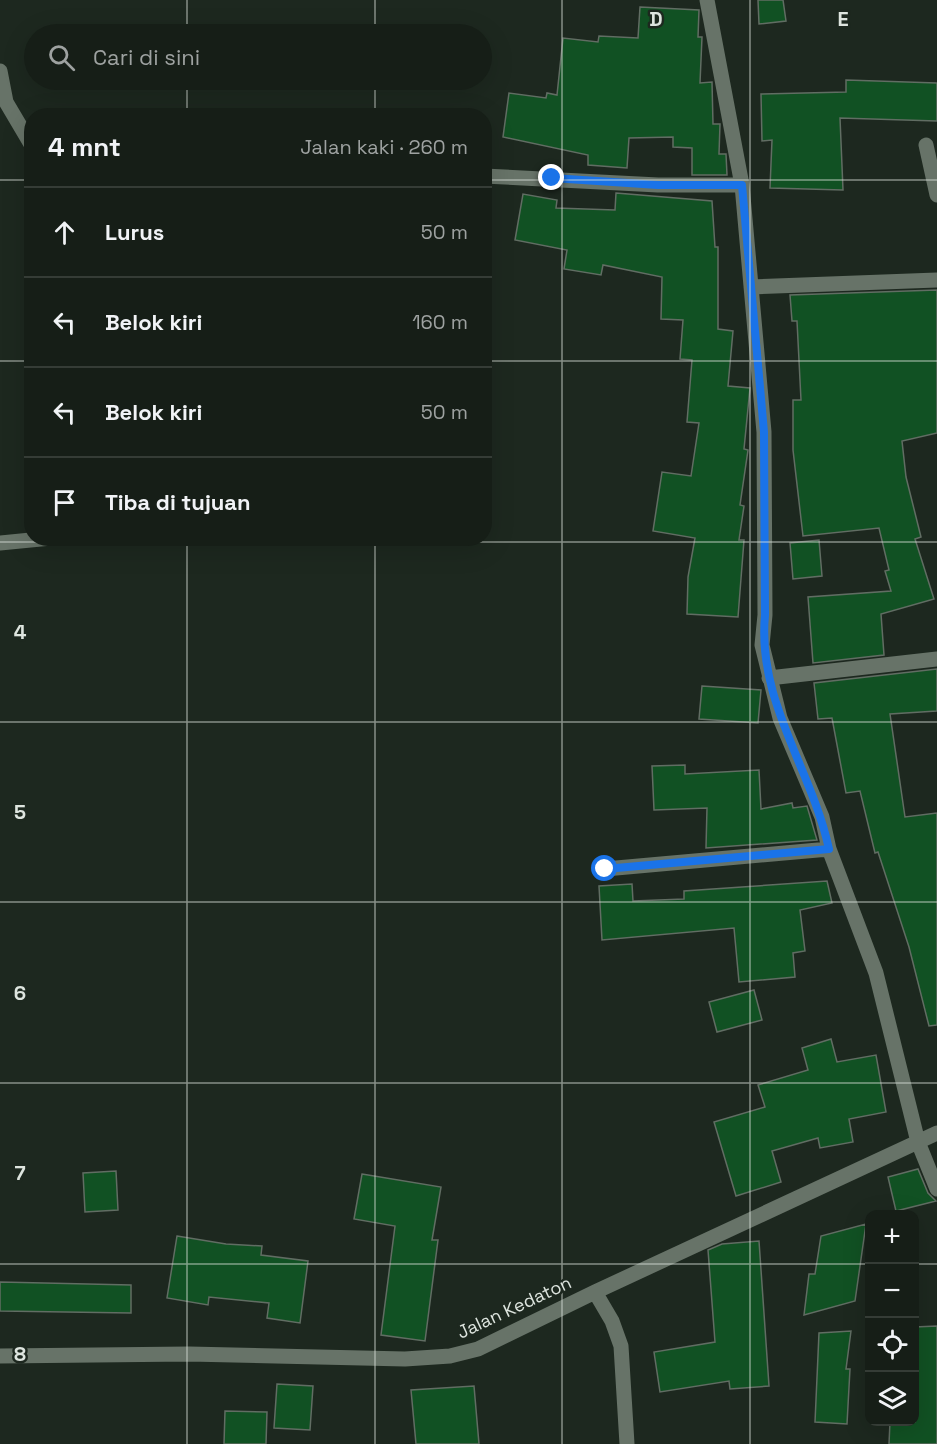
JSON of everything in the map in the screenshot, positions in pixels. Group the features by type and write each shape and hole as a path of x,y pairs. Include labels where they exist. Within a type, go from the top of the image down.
{"street":[{"path":"707,0 742,185 764,432 765,615 762,645 768,678 780,718 822,817 829,849 876,973 918,1142 937,1189"},
{"path":"0,70 6,102 24,132"},
{"path":"926,145 937,195"},
{"path":"492,176 658,185 742,185"},
{"path":"751,287 936,278"},
{"path":"0,543 24,541"},
{"path":"768,678 937,659"},
{"path":"605,869 829,849"},
{"name":"Jalan Kedaton","path":"0,1356 189,1354 405,1359 450,1356 478,1349 937,1133"},
{"path":"595,1292 612,1321 621,1346 627,1444"}],"building":[{"path":"758,0 783,0 786,21 759,24"},
{"path":"640,7 699,10 698,37 702,37 700,83 712,82 713,124 720,124 719,154 726,154 727,175 692,175 692,148 673,147 673,137 629,138 627,168 588,165 588,155 503,137 509,93 546,98 547,93 557,95 563,38 598,42 599,36 638,38"},
{"path":"846,80 937,83 937,121 840,118 843,190 770,188 772,140 762,141 761,94 846,92"},
{"path":"616,193 712,201 715,247 718,247 718,329 733,331 728,386 750,388 744,449 748,450 740,505 744,506 739,540 744,540 738,617 687,614 688,577 695,538 653,531 662,472 691,476 699,423 687,422 692,360 680,359 683,320 661,319 662,277 603,265 601,275 564,269 567,250 515,240 523,194 557,200 556,208 615,210"},
{"path":"937,290 937,433 902,441 906,477 921,537 915,539 934,599 881,614 884,655 813,663 808,597 891,591 885,571 889,570 879,528 803,536 793,450 793,400 801,400 797,321 792,321 790,295"},
{"path":"819,540 822,576 793,579 790,543"},
{"path":"937,669 937,711 890,714 905,817 937,813 937,1025 929,1026 909,947 878,852 875,853 860,791 846,793 832,718 818,719 814,683"},
{"path":"702,686 761,690 758,723 699,719"},
{"path":"685,765 685,774 759,770 761,809 792,803 793,808 807,806 817,840 706,848 707,808 654,810 652,766"},
{"path":"827,881 832,903 800,910 805,951 793,953 795,977 739,982 734,928 602,940 599,886 632,884 633,901 684,899 684,891"},
{"path":"754,990 762,1020 717,1032 709,1002"},
{"path":"831,1039 837,1062 876,1055 886,1112 849,1119 853,1142 820,1148 818,1138 772,1151 781,1182 736,1196 714,1122 765,1107 758,1085 808,1070 802,1048"},
{"path":"918,1169 928,1193 936,1201 896,1210 888,1177"},
{"path":"116,1171 118,1210 85,1212 83,1173"},
{"path":"362,1174 441,1187 432,1240 438,1240 425,1341 381,1335 395,1226 354,1219"},
{"path":"865,1224 855,1301 804,1315 809,1274 815,1274 821,1236"},
{"path":"177,1236 226,1244 262,1246 261,1255 308,1261 300,1323 267,1318 269,1303 209,1297 208,1305 167,1298"},
{"path":"759,1241 769,1386 730,1389 729,1381 660,1392 654,1352 715,1342 708,1250 722,1244"},
{"path":"0,1282 131,1285 131,1313 0,1311"},
{"path":"937,1326 937,1444 889,1444 890,1426 919,1426 919,1327"},
{"path":"851,1331 846,1369 850,1369 847,1424 815,1422 819,1333"},
{"path":"277,1384 313,1386 310,1430 274,1428"},
{"path":"474,1386 479,1444 416,1444 411,1390"},
{"path":"225,1411 267,1412 266,1444 224,1444"}],"route":[{"path":"552,178 658,185 742,185 764,432 765,615 762,645 768,678 780,718 822,817 829,849 605,869"}]}
